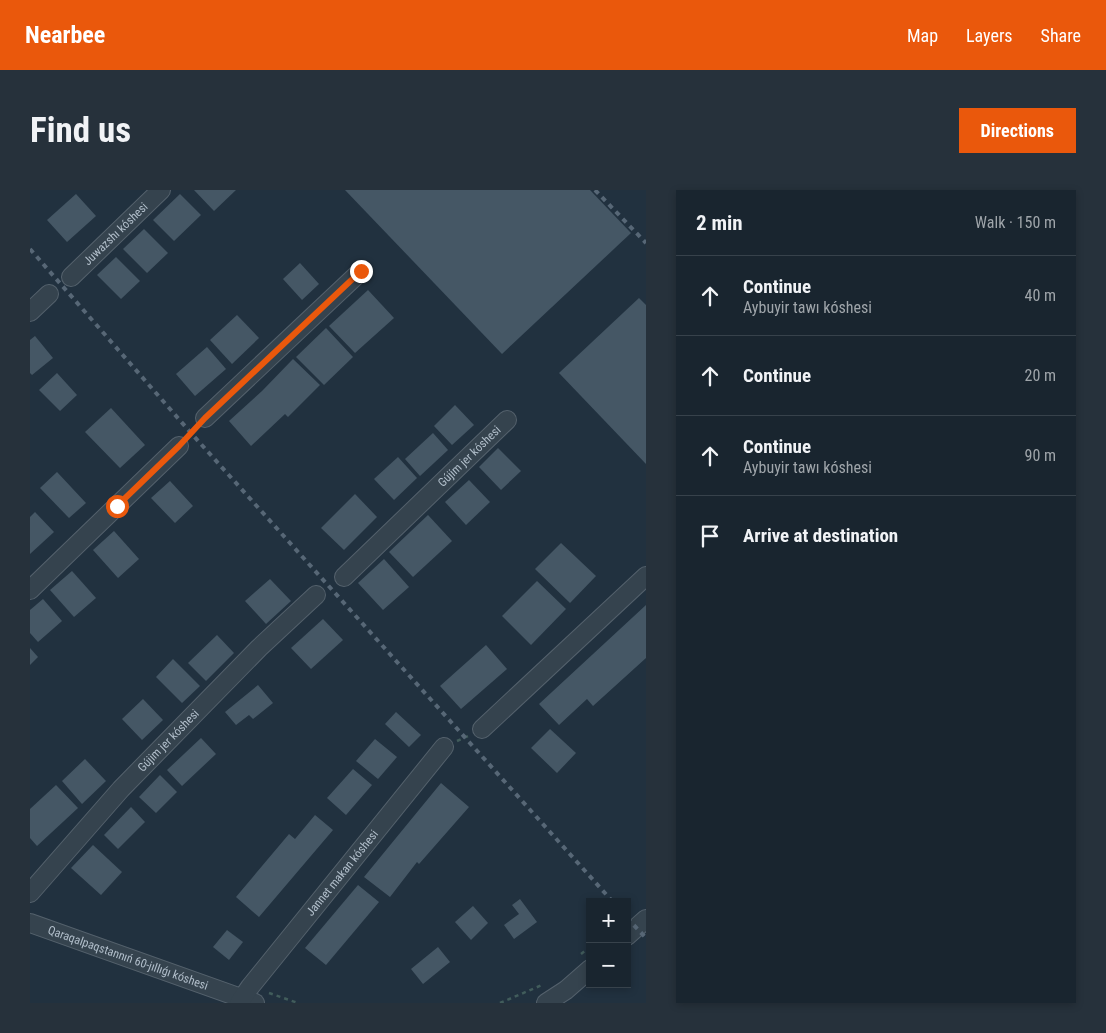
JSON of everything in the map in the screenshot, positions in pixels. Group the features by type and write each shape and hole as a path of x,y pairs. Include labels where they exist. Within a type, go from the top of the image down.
{"street":[{"name":"Juwazshı kóshesi","path":"71,277 161,190"},
{"path":"205,418 361,271"},
{"path":"30,312 49,294"},
{"name":"Gújim jer kóshesi","path":"344,577 507,420"},
{"path":"30,590 179,446"},
{"path":"482,729 646,576"},
{"name":"Gújim jer kóshesi","path":"30,893 121,790 258,648 316,595"},
{"name":"Jannet makan kóshesi","path":"245,1002 444,747"},
{"path":"631,932 646,919"},
{"name":"Qaraqalpaqstannıń 60-jıllıǵı kóshesi","path":"30,923 245,1002"},
{"path":"546,1003 566,990 583,964"}],"path":[{"path":"444,747 482,729"},
{"path":"500,1003 543,984"}],"building":[{"path":"194,190 236,190 214,211"},
{"path":"345,190 590,190 631,233 502,354"},
{"path":"76,194 96,216 67,242 47,220"},
{"path":"180,194 201,215 174,241 153,220"},
{"path":"144,229 168,253 147,273 123,249"},
{"path":"116,257 140,281 121,299 97,275"},
{"path":"300,263 319,284 302,300 283,279"},
{"path":"368,290 394,318 355,353 329,326"},
{"path":"639,298 646,305 646,464 559,373"},
{"path":"237,315 259,338 232,364 210,340"},
{"path":"326,328 353,357 324,385 296,357"},
{"path":"35,336 53,358 32,375 30,373 30,340"},
{"path":"207,347 226,369 195,396 176,374"},
{"path":"293,359 320,385 288,417 285,414 251,446 229,421"},
{"path":"57,373 77,395 60,411 39,390"},
{"path":"455,405 474,425 452,445 434,426"},
{"path":"111,408 145,445 120,468 85,432"},
{"path":"433,433 448,450 420,476 405,459"},
{"path":"498,448 521,471 501,490 479,467"},
{"path":"398,457 417,478 394,500 374,479"},
{"path":"57,472 86,503 69,518 40,488"},
{"path":"469,480 490,502 466,525 445,502"},
{"path":"170,481 193,506 175,523 151,498"},
{"path":"355,494 377,517 344,550 321,528"},
{"path":"35,512 54,532 30,554 30,517"},
{"path":"428,515 452,541 413,577 389,552"},
{"path":"114,531 139,559 118,578 93,550"},
{"path":"561,543 596,576 570,603 535,569"},
{"path":"384,559 409,587 383,610 358,583"},
{"path":"72,571 96,598 74,617 50,590"},
{"path":"270,579 291,601 266,624 245,601"},
{"path":"537,581 566,609 531,645 502,616"},
{"path":"43,599 62,621 38,642 30,633 30,610"},
{"path":"646,605 646,658 593,706 587,699 559,725 539,704"},
{"path":"323,619 343,640 311,669 291,648"},
{"path":"217,635 234,653 206,681 188,663"},
{"path":"486,645 507,669 461,709 440,686"},
{"path":"30,648 38,657 30,665"},
{"path":"173,659 200,686 182,703 156,677"},
{"path":"258,685 273,703 253,719 249,715 236,725 225,712"},
{"path":"143,699 163,720 142,740 122,719"},
{"path":"396,712 421,735 409,747 385,724"},
{"path":"550,729 576,753 557,773 531,748"},
{"path":"201,738 216,754 182,786 167,770"},
{"path":"375,739 397,757 378,779 356,761"},
{"path":"85,759 106,781 82,804 62,781"},
{"path":"353,769 372,785 346,815 327,798"},
{"path":"160,775 177,792 156,813 139,797"},
{"path":"441,783 469,807 419,864 417,862 390,897 364,877"},
{"path":"56,785 78,808 37,846 30,838 30,809"},
{"path":"131,807 145,822 118,849 104,835"},
{"path":"315,815 333,830 259,917 236,897 289,834 295,839"},
{"path":"93,845 122,872 101,895 71,868"},
{"path":"358,885 379,902 326,965 305,948"},
{"path":"520,899 537,922 514,939 504,925 519,914 512,905"},
{"path":"473,906 488,923 471,940 455,922"},
{"path":"227,930 243,942 229,960 213,947"},
{"path":"438,947 450,962 423,984 411,969"}],"railway":[{"path":"595,190 646,243"},
{"path":"30,249 191,433 609,898"},
{"path":"631,922 646,938"}],"route":[{"path":"117,506 205,418 361,271"}]}
